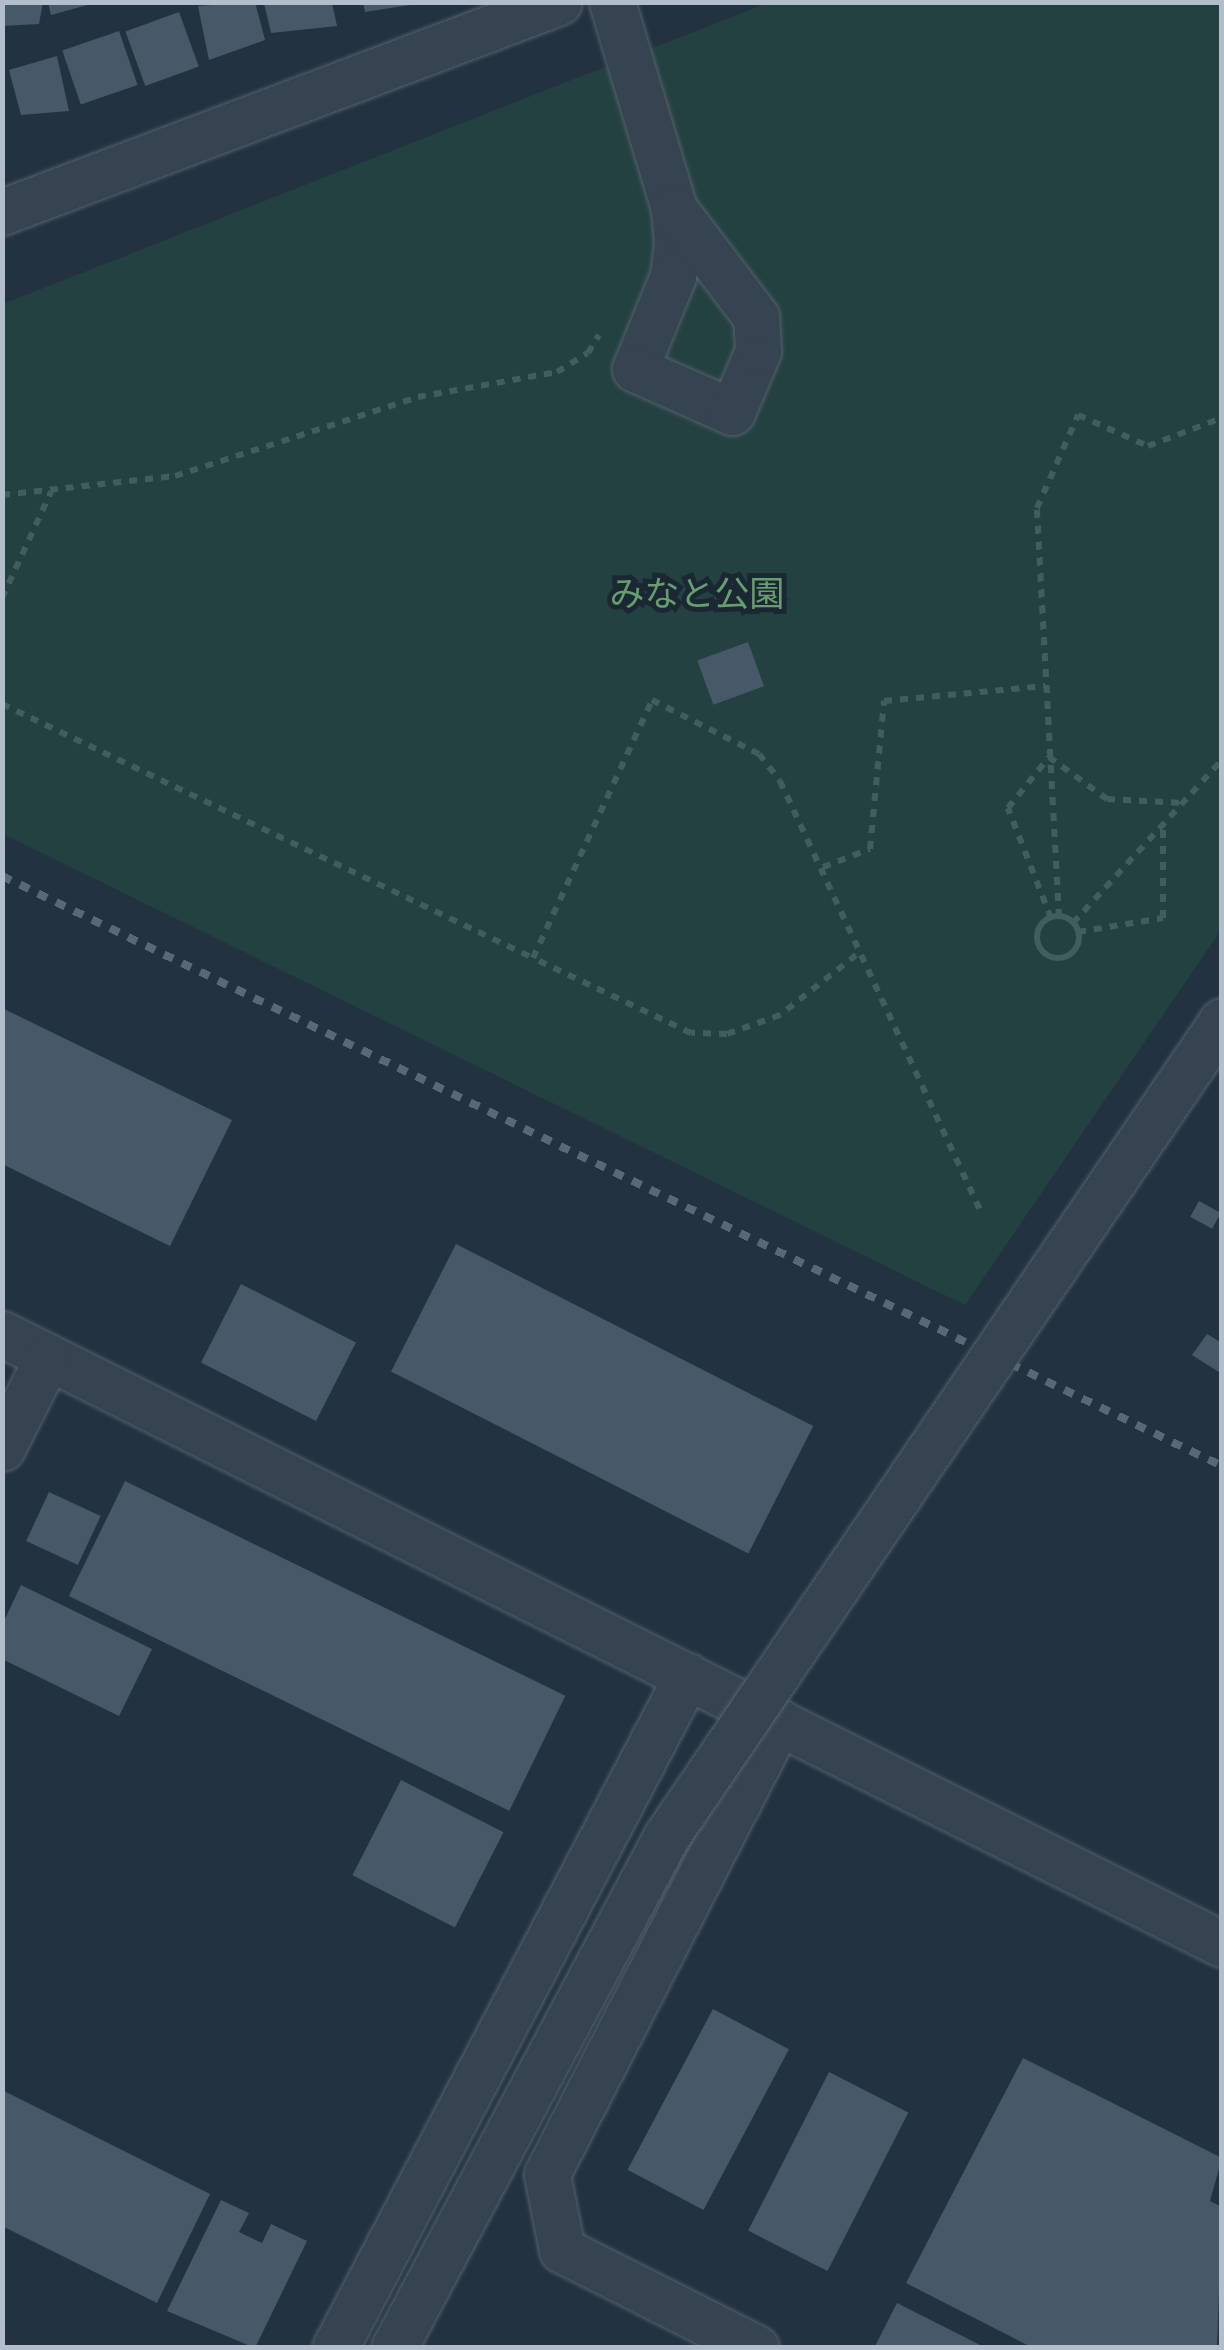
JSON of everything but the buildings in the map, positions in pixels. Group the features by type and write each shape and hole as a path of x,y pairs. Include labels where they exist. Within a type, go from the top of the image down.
{"street":[{"path":"2,212 560,2"},
{"path":"612,2 674,209 673,276 635,369 732,412 758,350 756,317 674,209"},
{"path":"662,306 682,283 711,279 740,293"},
{"path":"394,2348 666,1837 1222,1022"},
{"path":"2,1334 1222,1944"},
{"path":"2,1448 48,1357"},
{"path":"335,2348 687,1676"},
{"path":"756,2348 562,2250 547,2174 779,1722"}],"path":[{"path":"2,495 51,492 105,479 175,476 418,397 557,372 588,353 603,328"},
{"path":"1222,398 1222,441"},
{"path":"1049,757 1008,808 1055,917 1073,923 1078,932 1072,953 1051,958 1037,942 1055,917 1049,757 1037,508 1078,415 1148,446 1219,419"},
{"path":"2,598 51,492"},
{"path":"823,868 870,849 884,701 1044,686"},
{"path":"533,958 652,700 758,754 823,868 856,955 980,1209"},
{"path":"2,704 690,1033 726,1034 780,1015 856,955"},
{"path":"1049,757 1107,799 1183,803"},
{"path":"1073,923 1222,760"},
{"path":"1078,932 1162,918 1163,824"}],"green space":[{"name":"みなと公園","path":"767,3 1221,3 1221,930 965,1305 3,834 3,304"}],"railway":[{"path":"2,876 1222,1466"}]}
